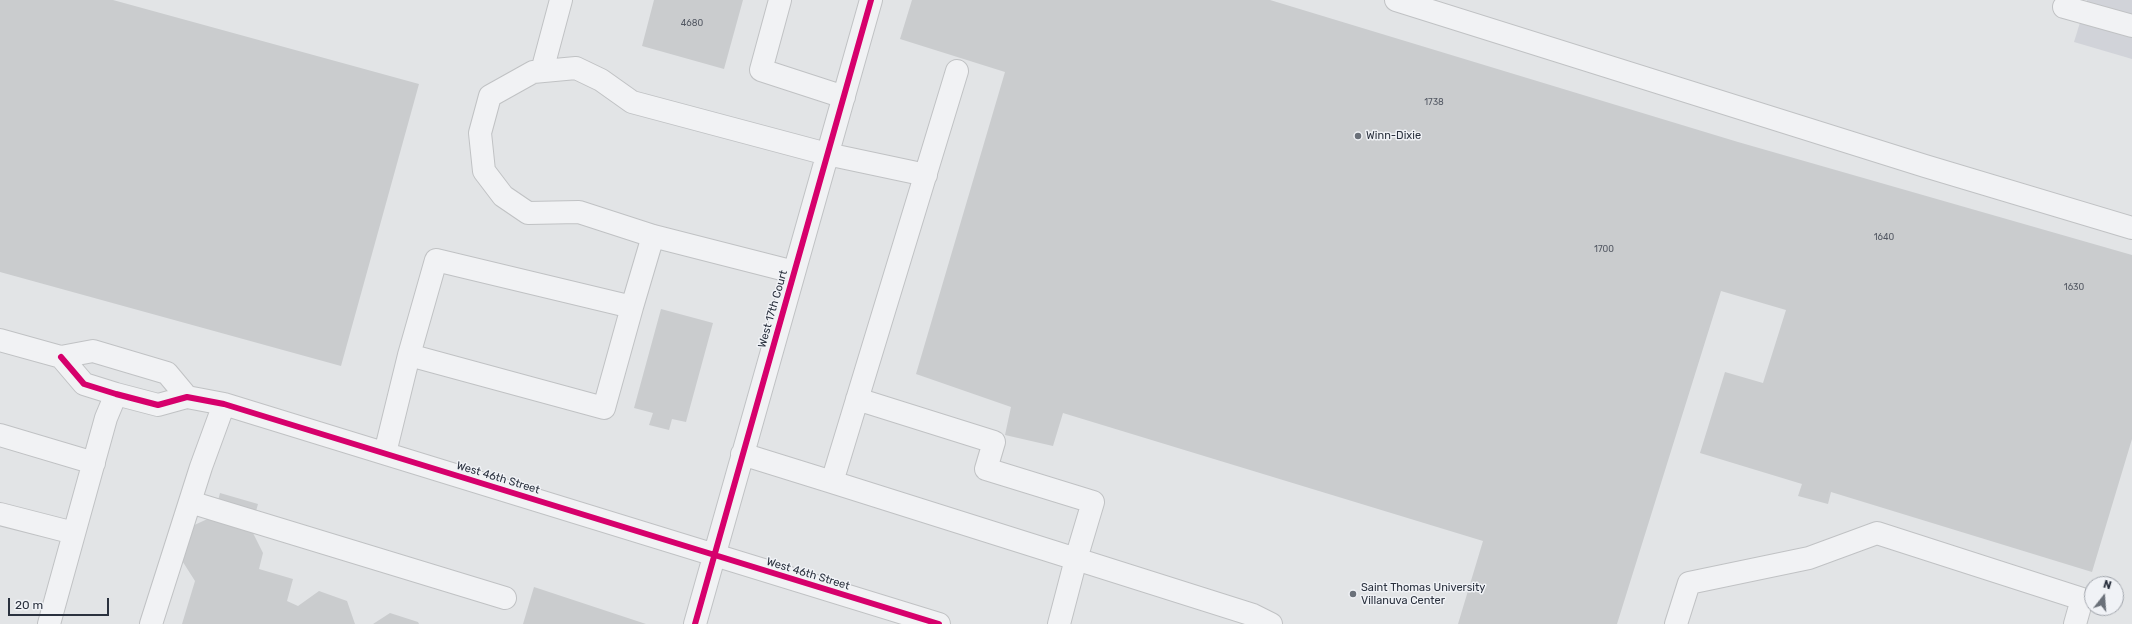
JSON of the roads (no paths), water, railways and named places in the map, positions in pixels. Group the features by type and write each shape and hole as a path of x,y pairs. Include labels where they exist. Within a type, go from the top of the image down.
{"street":[{"path":"542,71 561,0"},
{"path":"780,0 761,70 844,97"},
{"name":"West 17th Court","path":"695,624 871,0"},
{"path":"1396,0 1925,166 2132,228"},
{"path":"2064,7 2132,26"},
{"path":"794,272 653,236 579,212 528,213 503,196 484,170 480,133 490,96 533,72 576,68 601,80 632,102 827,154 926,175"},
{"path":"832,482 957,71"},
{"path":"409,355 604,408 653,236"},
{"path":"385,453 409,355 436,260 632,307"},
{"path":"0,340 61,357 93,352 167,373 187,397"},
{"name":"West 46th Street","path":"61,357 84,384 116,394 158,406 187,397 224,404 934,623"},
{"path":"49,624 106,418 116,394"},
{"path":"857,399 994,442 986,469 1093,502 1059,624"},
{"path":"151,624 190,502 224,404"},
{"path":"0,435 94,463"},
{"path":"742,454 1253,615 1271,624"},
{"path":"190,502 505,598"},
{"path":"0,514 74,533"},
{"path":"1676,624 1689,583 1810,558 1877,533 2082,599 2075,624"}],"place":[{"name":"Winn-Dixie","path":"1358,136"},
{"name":"Saint Thomas University Villanuva Center","path":"1353,594"}]}
